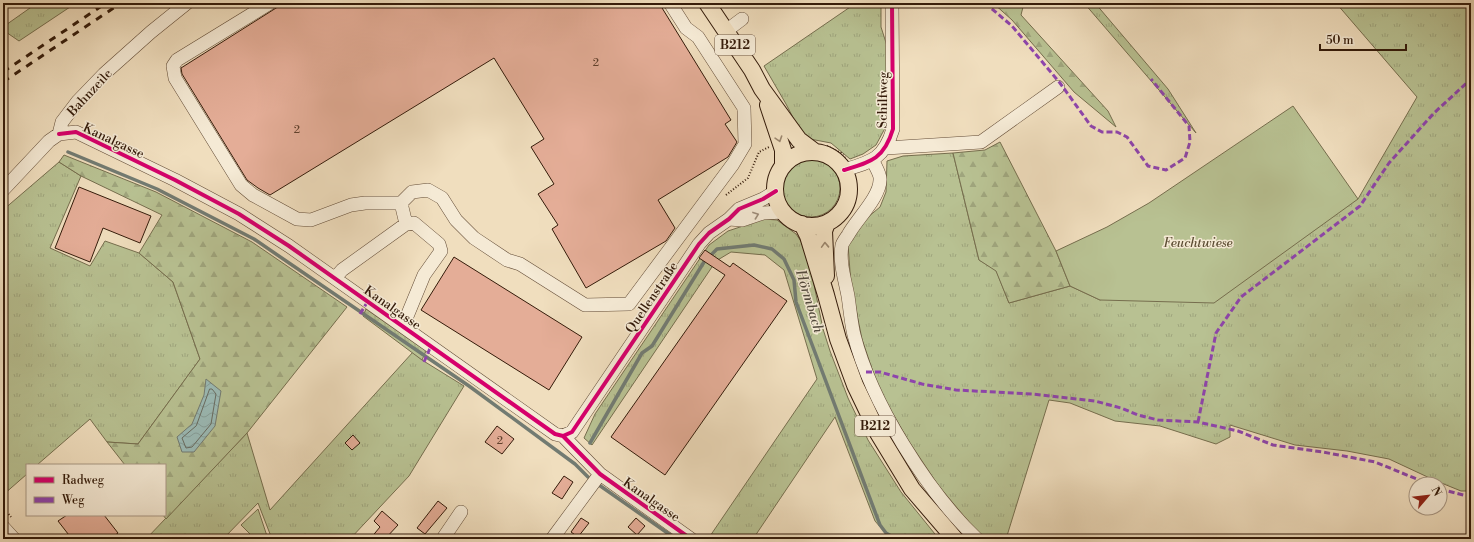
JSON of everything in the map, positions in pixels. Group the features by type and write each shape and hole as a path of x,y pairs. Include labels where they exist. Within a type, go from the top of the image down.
{"main road":[{"name":"B212","path":"707,3 762,88 799,140 819,148 824,154 847,166"},
{"name":"B212","path":"762,88 783,150 783,166 776,182 776,191"},
{"path":"783,166 797,155 819,148"},
{"path":"776,191 778,202 784,212 792,219 802,224 814,226 827,223 837,216 845,206 849,194 847,166"},
{"name":"B212","path":"826,295 824,231 827,223"},
{"name":"B212","path":"802,224 808,236 838,339 855,385 878,433 912,489 955,539"}],"street":[{"name":"Bahnzeile","path":"3,190 50,141 59,134 62,122 78,101 104,74 151,32 187,3"},
{"path":"270,3 177,60 173,66 175,78 241,185 253,195 297,219 311,220 351,205 366,203 401,203 412,192 428,190 442,198 456,220 474,238 507,260 520,264 585,305 628,304 733,164 745,144 744,108 698,38 686,28 670,3"},
{"name":"Schilfweg","path":"847,166 873,161 886,148 893,129 892,3"},
{"path":"726,31 742,19"},
{"path":"886,148 981,142 1058,87"},
{"name":"Kanalgasse","path":"59,134 76,132 175,180 238,214 289,246 555,434 563,436 600,474 691,539"},
{"path":"873,161 881,180 877,194 850,230 842,244 842,264 854,336 866,372 882,407 908,452 940,498 977,539"},
{"name":"Quellenstraße","path":"563,436 572,432 699,244 709,233 729,220 738,209 763,199 776,191"},
{"path":"401,203 406,224"},
{"name":"Quellenstraße","path":"729,220 742,220 763,213 784,212"},
{"path":"335,278 342,270 406,224 414,223 439,244 441,251 424,274 402,326"},
{"path":"552,539 600,474"},
{"path":"444,538 461,512"},
{"path":"3,526 14,539"}],"path":[{"path":"819,148 830,146 841,153 847,166"}],"green space":[{"path":"37,3 76,3 19,41 3,30 3,27"},
{"path":"856,3 881,3 881,27 888,49 891,117 876,145 863,154 850,159 831,143 810,139 799,129 764,66"},
{"path":"993,3 1024,3 1021,15 1108,111 1116,127 1074,92 1012,20"},
{"path":"1084,3 1095,3 1168,89 1196,133"},
{"path":"1336,3 1471,3 1471,491 1461,491 1448,486 1448,476 1425,476 1389,459 1347,451 1295,445 1230,425 1230,437 1216,444 1160,426 1115,421 1070,403 1049,400 1006,539 983,539 938,485 908,440 879,390 862,339 851,285 848,244 861,223 880,207 886,192 887,161 903,156 953,153 979,260 996,270 1009,303 1070,286 1100,300 1358,199 1417,97"},
{"name":"Feuchtwiese","path":"1293,106 1358,199 1214,303 1100,300 1070,286 1056,251 1107,227 1149,203"},
{"path":"1000,142 1056,251 1070,286 1009,303 996,271 979,260 953,153 985,150"},
{"path":"64,155 156,192 252,242 347,307 247,433 166,519 164,516 166,516 166,464 124,464 107,442 138,444 200,359 173,282 139,253 162,215 81,176 59,162"},
{"path":"811,159 822,161 835,172 838,177 840,188 838,199 827,212 822,215 811,217 800,215 787,204 784,199 782,188 784,177 795,164 800,161"},
{"path":"59,162 81,176 50,248 90,266 105,241 139,253 173,282 200,359 138,444 107,442 90,419 38,464 26,464 26,475 3,495 3,210"},
{"path":"764,219 777,220 796,234 807,250 823,329 848,398 868,440 901,492 939,539 893,539 887,535 875,521 835,417 753,539 708,539 817,379 784,270 765,255 731,252 716,261 592,445 584,438 595,414 709,245 728,231"},
{"path":"366,309 426,351 422,360 363,316"},
{"path":"413,352 422,360 464,386 409,476 350,539 272,539 258,503 223,539 146,539 247,433 270,510"},
{"path":"258,509 268,539 255,539 241,525"}],"water":[{"path":"206,379 221,391 215,426 194,452 182,452 177,437 192,424 204,395"}],"building":[{"path":"284,3 659,3 731,120 725,124 737,142 728,157 658,200 675,228 666,241 586,288 552,229 558,225 538,194 554,184 531,147 544,139 494,58 270,195 247,180 182,74 181,68"},
{"path":"79,187 151,216 140,243 103,228 90,262 55,248"},
{"path":"705,250 730,267 733,263 787,301 665,475 611,437 725,275 699,258"},
{"path":"454,257 582,337 549,390 421,310"},
{"path":"497,426 514,439 502,454 485,442"},
{"path":"353,435 360,443 352,450 345,443"},
{"path":"564,476 573,482 562,499 552,493"},
{"path":"438,501 447,508 425,534 417,528"},
{"path":"382,511 398,525 385,539 370,539 380,527 374,521"},
{"path":"66,516 105,516 118,533 110,539 72,539 58,521"},
{"path":"581,518 589,523 578,537 571,532"},
{"path":"636,518 645,526 637,535 628,527"}],"waterway":[{"name":"Hörmbach","path":"68,152 157,189 254,239 469,386 575,464 588,477"},
{"name":"Hörmbach","path":"590,443 642,353 652,346 704,262 717,249 754,245 772,249 784,259 794,280 796,302 880,525 886,533 896,539"},
{"name":"Hörmbach","path":"599,485 676,539"}],"railway":[{"path":"3,72 106,3"},
{"path":"3,82 121,3"}],"marked path":[{"path":"985,3 1012,26 1060,83 1091,126 1102,132 1117,132 1127,137 1148,166 1166,170 1185,158 1190,142 1189,126 1151,79"},
{"path":"1198,422 1216,333 1241,297 1360,206 1389,163 1434,113 1471,79"},
{"path":"360,314 368,301"},
{"path":"424,362 431,346"},
{"path":"866,372 880,372 922,384 956,390 1032,394 1095,401 1158,420 1198,422 1238,431 1273,445 1323,452 1375,462 1409,476"},
{"path":"1448,491 1471,497"}],"cycle path":[{"path":"844,170 869,161 881,153 893,129 892,3"},
{"path":"59,134 76,132 175,180 239,214 289,246 555,434 563,436 600,474 691,539"},
{"path":"563,436 572,432 699,244 709,233 729,219 739,209 763,199 776,191"}]}
